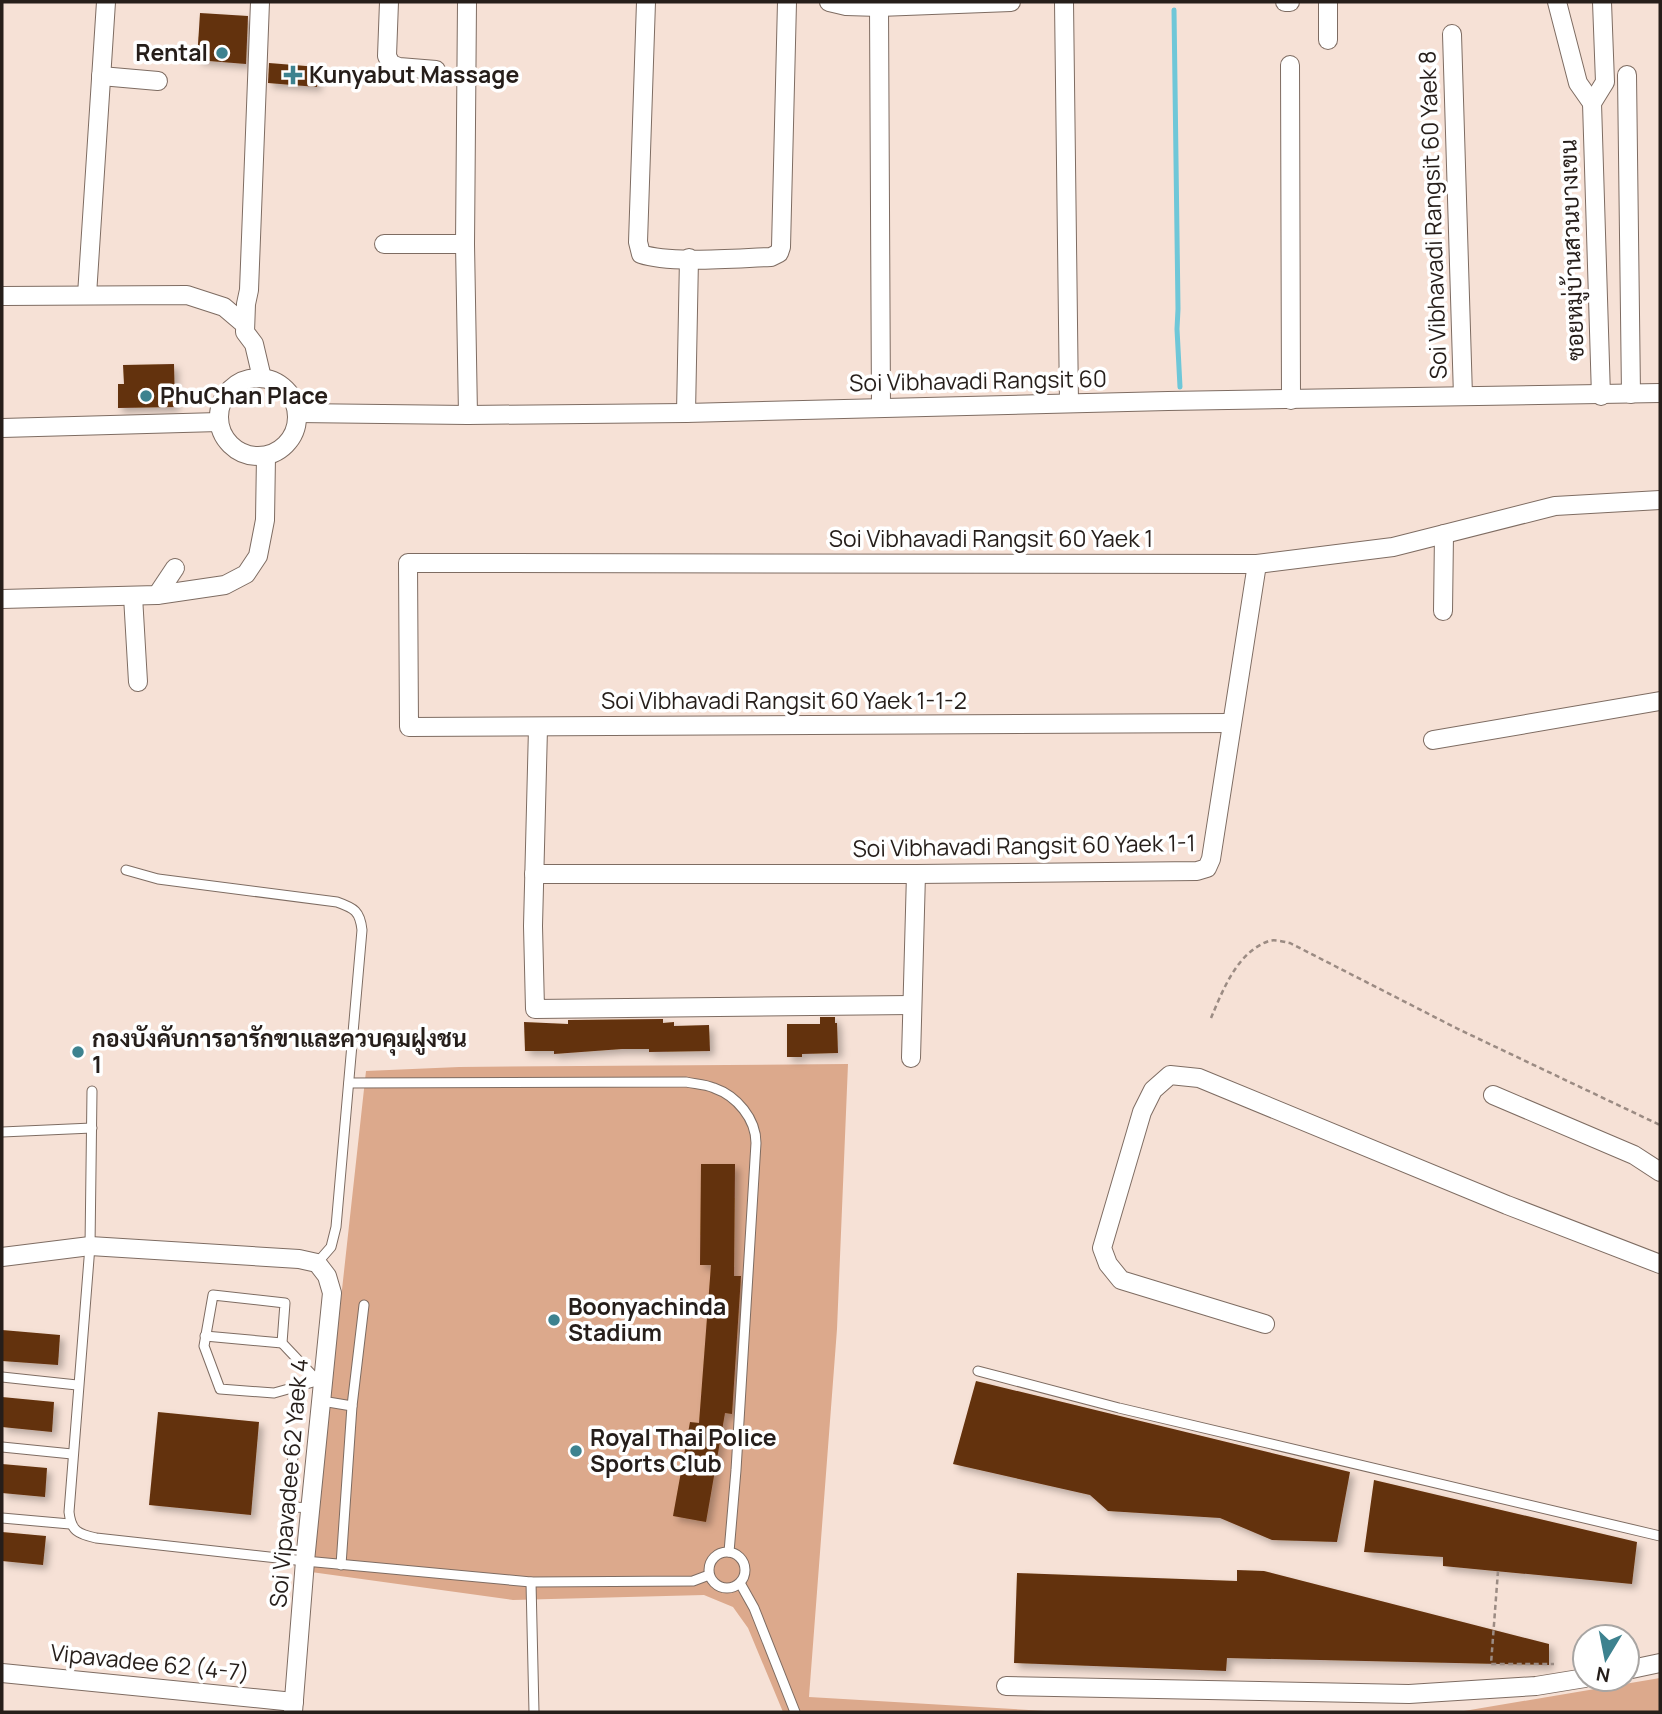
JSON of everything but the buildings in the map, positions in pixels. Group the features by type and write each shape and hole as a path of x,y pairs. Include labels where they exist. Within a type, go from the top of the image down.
{"street":[{"path":"87,295 106,2"},
{"path":"260,2 249,289 244,324 245,332 254,344 262,378"},
{"path":"389,2 387,55 391,64 436,70"},
{"path":"467,2 468,415"},
{"path":"646,2 638,242 641,254 652,258 771,257 779,253 787,2"},
{"path":"828,2 846,6 879,7 1011,2"},
{"path":"1064,2 1069,403"},
{"path":"1328,2 1328,40"},
{"name":"ซอยหมู่บ้านสวนบางเขน","path":"1557,2 1578,83 1592,103 1601,396"},
{"name":"ซอยหมู่บ้านสวนบางเขน","path":"1592,103 1605,82 1602,2"},
{"path":"879,7 881,408"},
{"name":"Soi Vibhavadi Rangsit 60 Yaek 8","path":"1452,34 1463,396"},
{"path":"1290,65 1291,400"},
{"path":"1627,75 1632,394"},
{"path":"101,76 158,81"},
{"path":"384,244 466,244"},
{"path":"686,413 689,258"},
{"path":"2,296 187,295 225,307 244,324"},
{"path":"262,378 275,382 286,390 294,400 298,413 293,436 277,452 266,456 253,456 241,453 230,445 222,434 219,410 230,389 251,379 262,378"},
{"name":"Soi Vibhavadi Rangsit 60","path":"298,413 686,413 1069,403 1660,393"},
{"path":"2,428 219,422"},
{"path":"2,599 157,595 225,585 246,574 258,556 265,520 266,456"},
{"name":"Soi Vibhavadi Rangsit 60 Yaek 1","path":"409,655 408,563 1257,564 1393,547 1555,506 1660,500"},
{"path":"1443,611 1444,534"},
{"name":"Soi Vibhavadi Rangsit 60 Yaek 1-1","path":"534,874 916,874 1198,871 1207,868 1211,859 1257,564"},
{"path":"157,595 175,568"},
{"path":"133,596 138,682"},
{"name":"Soi Vibhavadi Rangsit 60 Yaek 1-1-2","path":"409,655 409,727 1231,723"},
{"path":"1433,740 1660,701"},
{"path":"538,727 534,874 535,1009 912,1005"},
{"path":"911,1058 916,874"},
{"path":"1265,1324 1121,1280 1108,1264 1102,1248 1142,1112 1153,1090 1170,1075 1199,1079 1507,1205 1660,1264"},
{"path":"1493,1095 1633,1155 1660,1172"},
{"path":"2,1257 90,1247 299,1259 317,1263"},
{"name":"Soi Vipavadee 62 Yaek 4","path":"294,1707 305,1561 322,1401 320,1379 332,1293 327,1276 317,1263"},
{"path":"1641,1667 1660,1663"},
{"name":"Vipavadee 62 (4-7)","path":"2,1673 294,1707"},
{"path":"1006,1686 1409,1694 1536,1686 1571,1680"}],"lane":[{"path":"126,870 158,879 337,902 352,908 361,918 335,1227 331,1247 317,1263"},
{"path":"349,1083 686,1082 713,1087 730,1096 748,1116 756,1129 756,1143 729,1552"},
{"path":"92,1091 90,1247 69,1512 70,1524 74,1529 96,1538 341,1565 531,1582 693,1581 709,1575"},
{"path":"2,1132 92,1128"},
{"path":"205,1336 282,1343 320,1379 274,1394 220,1389 204,1346 205,1336 213,1295 285,1303 282,1343"},
{"path":"341,1565 352,1406 365,1306"},
{"path":"978,1371 1132,1411 1660,1536"},
{"path":"2,1377 77,1385"},
{"path":"322,1401 352,1406"},
{"path":"2,1447 72,1454"},
{"path":"294,1450 287,1499 294,1507 311,1508"},
{"path":"2,1518 70,1524"},
{"path":"729,1552 739,1556 745,1566 740,1583 729,1588 716,1585 709,1575 710,1563 717,1554 729,1552"},
{"path":"531,1582 534,1712"},
{"path":"740,1583 754,1608 794,1712"}],"path":[{"path":"1211,1018 1227,981 1249,953 1270,940 1290,943 1458,1029 1660,1125"},
{"path":"1498,1571 1491,1664 1561,1663"}],"shaded area":[{"name":"Royal Thai Police Sports Club","path":"848,1064 837,1329 809,1697 1063,1712 783,1712 748,1628 733,1607 704,1595 513,1600 311,1572 366,1071 459,1067"},
{"path":"1660,1678 1660,1712 1458,1712 1571,1693 1641,1693 1641,1681"}],"waterway":[{"path":"1174,10 1180,387"}],"place":[{"name":"Rental","path":"222,53"},
{"name":"Kunyabut Massage","path":"293,75"},
{"name":"PhuChan Place","path":"146,396"},
{"name":"กองบังคับการอารักขาและควบคุมฝูงชน 1","path":"78,1052"},
{"name":"Boonyachinda Stadium","path":"554,1320"},
{"name":"Royal Thai Police Sports Club","path":"576,1451"}]}
